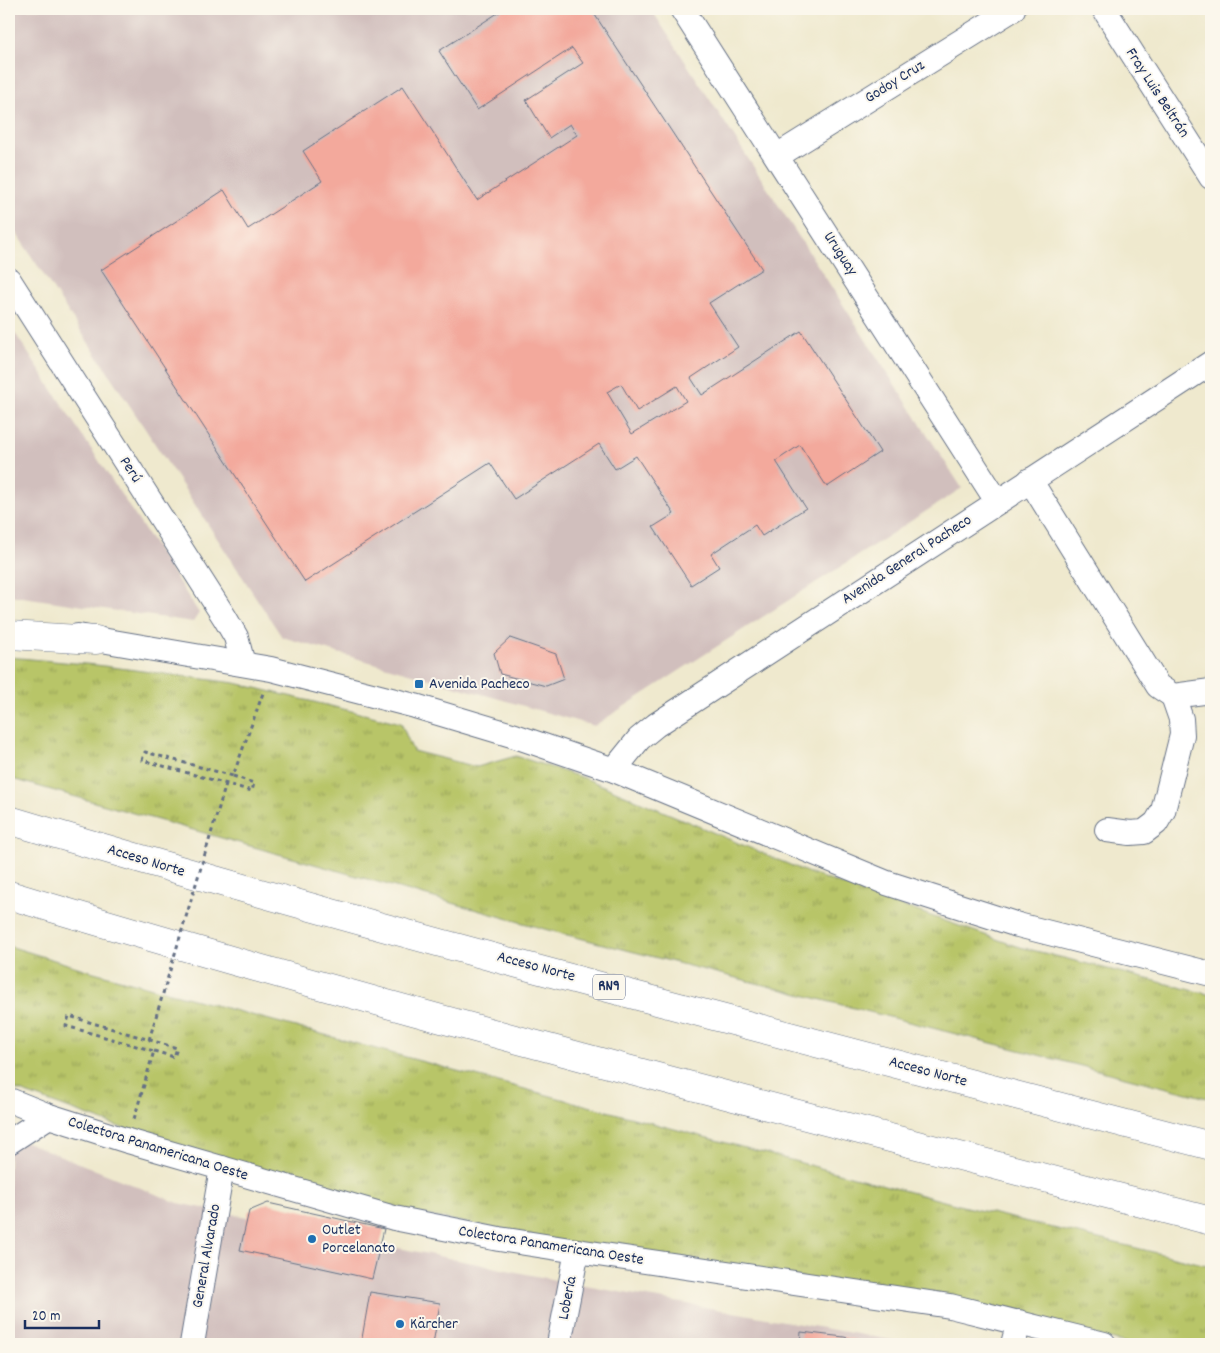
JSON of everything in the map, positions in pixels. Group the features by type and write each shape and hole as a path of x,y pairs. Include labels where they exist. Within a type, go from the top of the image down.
{"highway":[{"path":"9,635 96,640"},
{"name":"Acceso Norte","path":"9,820 189,874 730,1020 1211,1146"},
{"path":"9,896 123,930 674,1082 1211,1221"}],"street":[{"name":"Uruguay","path":"682,9 997,500"},
{"name":"Godoy Cruz","path":"777,156 1013,9"},
{"name":"Fray Luis Beltrán","path":"1104,9 1211,177"},
{"name":"Perú","path":"9,280 225,618 236,637 244,664"},
{"name":"Avenida General Pacheco","path":"614,770 639,739 656,725 997,500 1211,363"},
{"path":"1030,480 1158,686 1173,696 1181,719 1182,735 1162,811 1156,824 1144,832 1130,833 1107,830"},
{"path":"9,623 96,640 272,669 415,706 515,736 614,770 887,883 1018,924 1211,974"},
{"path":"1173,696 1211,690"},
{"name":"Colectora Panamericana Oeste","path":"9,1100 49,1116 128,1141 394,1218 499,1239 950,1306 1016,1333 1104,1344"},
{"path":"9,1142 49,1116"},
{"name":"General Alvarado","path":"192,1344 222,1168"},
{"name":"Lobería","path":"559,1344 577,1251"}],"path":[{"path":"233,776 272,669"},
{"path":"145,752 254,783 252,791 226,784 142,760 145,752"},
{"path":"149,1040 226,784"},
{"path":"69,1016 176,1048 174,1057 154,1051 66,1026 69,1016"},
{"path":"128,1141 154,1051"}],"shaded area":[{"path":"9,9 651,9 962,488 594,726 282,637 9,222"},
{"path":"9,324 199,613 193,622 9,595"},
{"path":"9,1135 178,1203 585,1286 914,1344 9,1344"}],"green space":[{"path":"9,657 96,665 235,683 401,723 413,751 477,767 516,756 587,779 809,873 1016,946 1211,995 1211,1099 548,930 9,778"},
{"path":"9,946 90,971 966,1207 1211,1266 1211,1344 1130,1344 964,1302 587,1246 415,1213 153,1139 9,1087"}],"building":[{"path":"504,9 591,9 762,269 709,303 738,347 691,378 702,395 801,331 880,452 827,487 800,445 776,461 806,508 762,536 755,525 711,554 719,567 691,585 653,527 674,514 636,456 615,469 599,444 514,499 490,463 305,582 101,270 224,190 248,229 322,181 303,151 403,86 477,200 577,135 570,124 549,138 526,100 583,63 572,48 477,110 439,51","holes":["621,384 637,411 677,386 686,401 632,434 607,392"]},
{"path":"510,638 556,654 564,679 546,686 500,674 494,653"},
{"name":"Outlet Porcelanato","path":"268,1203 384,1229 372,1279 240,1250 249,1211"},
{"name":"Kärcher","path":"370,1292 440,1303 433,1344 361,1344"},
{"path":"801,1332 844,1337 871,1344 800,1344"}],"place":[{"name":"Avenida Pacheco","path":"419,684"},
{"name":"Outlet Porcelanato","path":"312,1239"},
{"name":"Kärcher","path":"400,1324"}]}
